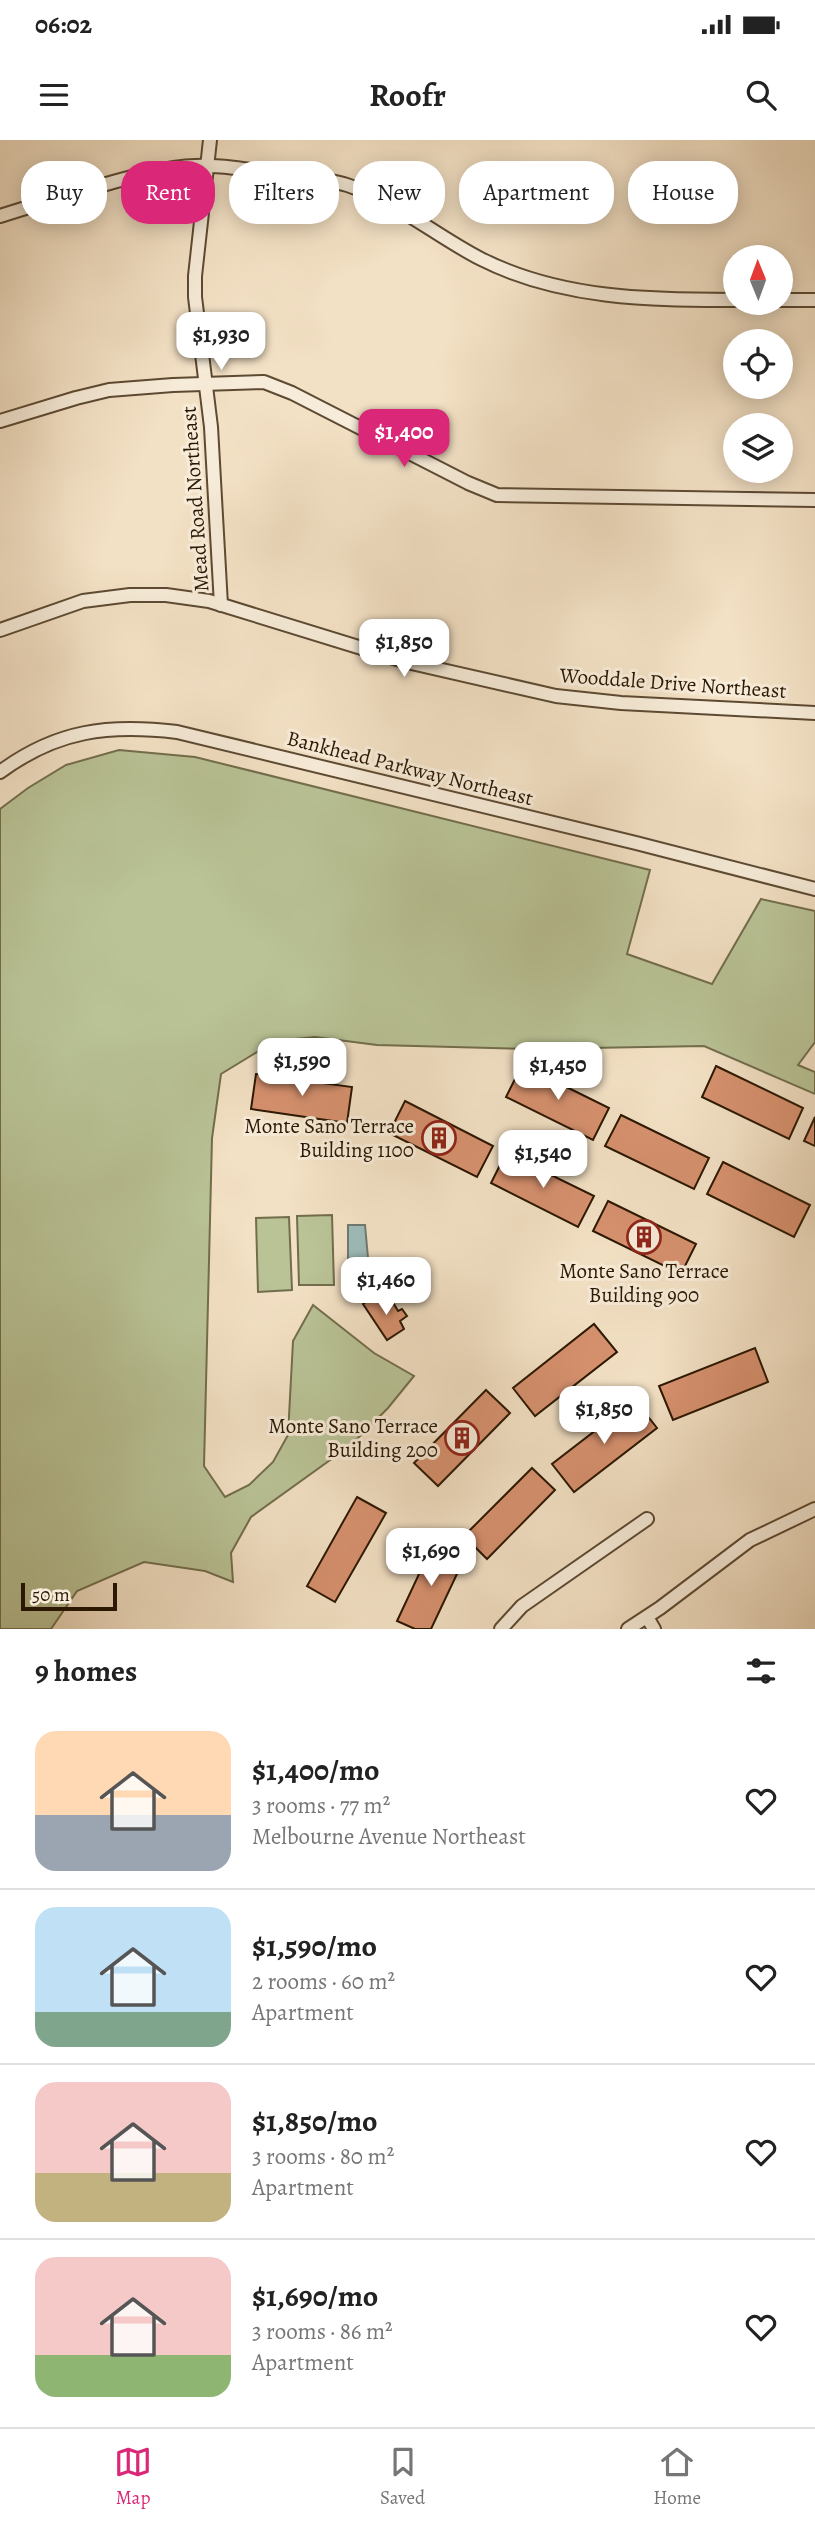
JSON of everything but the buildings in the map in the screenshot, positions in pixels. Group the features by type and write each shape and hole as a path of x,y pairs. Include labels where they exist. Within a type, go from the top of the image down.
{"street":[{"name":"Mead Road Northeast","path":"208,161 210,140"},
{"path":"215,168 267,172 345,185 367,192 400,209 442,238 484,261 556,286 590,294 628,298 723,300"},
{"path":"0,216 121,180"},
{"name":"Mead Road Northeast","path":"200,224 194,276 195,297 217,510 221,605"},
{"path":"793,300 815,300"},
{"path":"0,421 108,390 264,383 292,393 468,483 497,495 815,500"},
{"name":"Wooddale Drive Northeast","path":"0,630 83,601 130,595 166,595 221,605 407,662 556,696 621,703 815,713"},
{"name":"Bankhead Parkway Northeast","path":"0,772 39,747 87,732 142,728 177,732 609,836 815,889"},
{"path":"628,1629 750,1539 814,1513"},
{"path":"501,1629 522,1606 647,1519"},
{"path":"647,1617 654,1629"}],"green space":[{"path":"119,750 195,757 650,870 627,954 712,984 761,899 815,911 815,1042 798,1065 815,1072 815,1094 704,1046 530,1049 377,1045 315,1037 275,1041 221,1074 212,1138 204,1466 225,1497 249,1485 273,1462 288,1435 293,1341 313,1305 374,1353 414,1376 388,1408 351,1445 251,1517 231,1553 233,1582 205,1571 144,1562 77,1591 51,1629 0,1629 0,809 66,765"},
{"path":"332,1215 334,1285 299,1285 297,1216"},
{"path":"289,1217 292,1290 258,1292 256,1218"}],"water":[{"path":"348,1225 365,1225 369,1269 348,1271"}],"place":[{"name":"Monte Sano Terrace Building 1100","path":"439,1138"},
{"name":"Monte Sano Terrace Building 900","path":"644,1237"},
{"name":"Monte Sano Terrace Building 200","path":"462,1438"}]}
